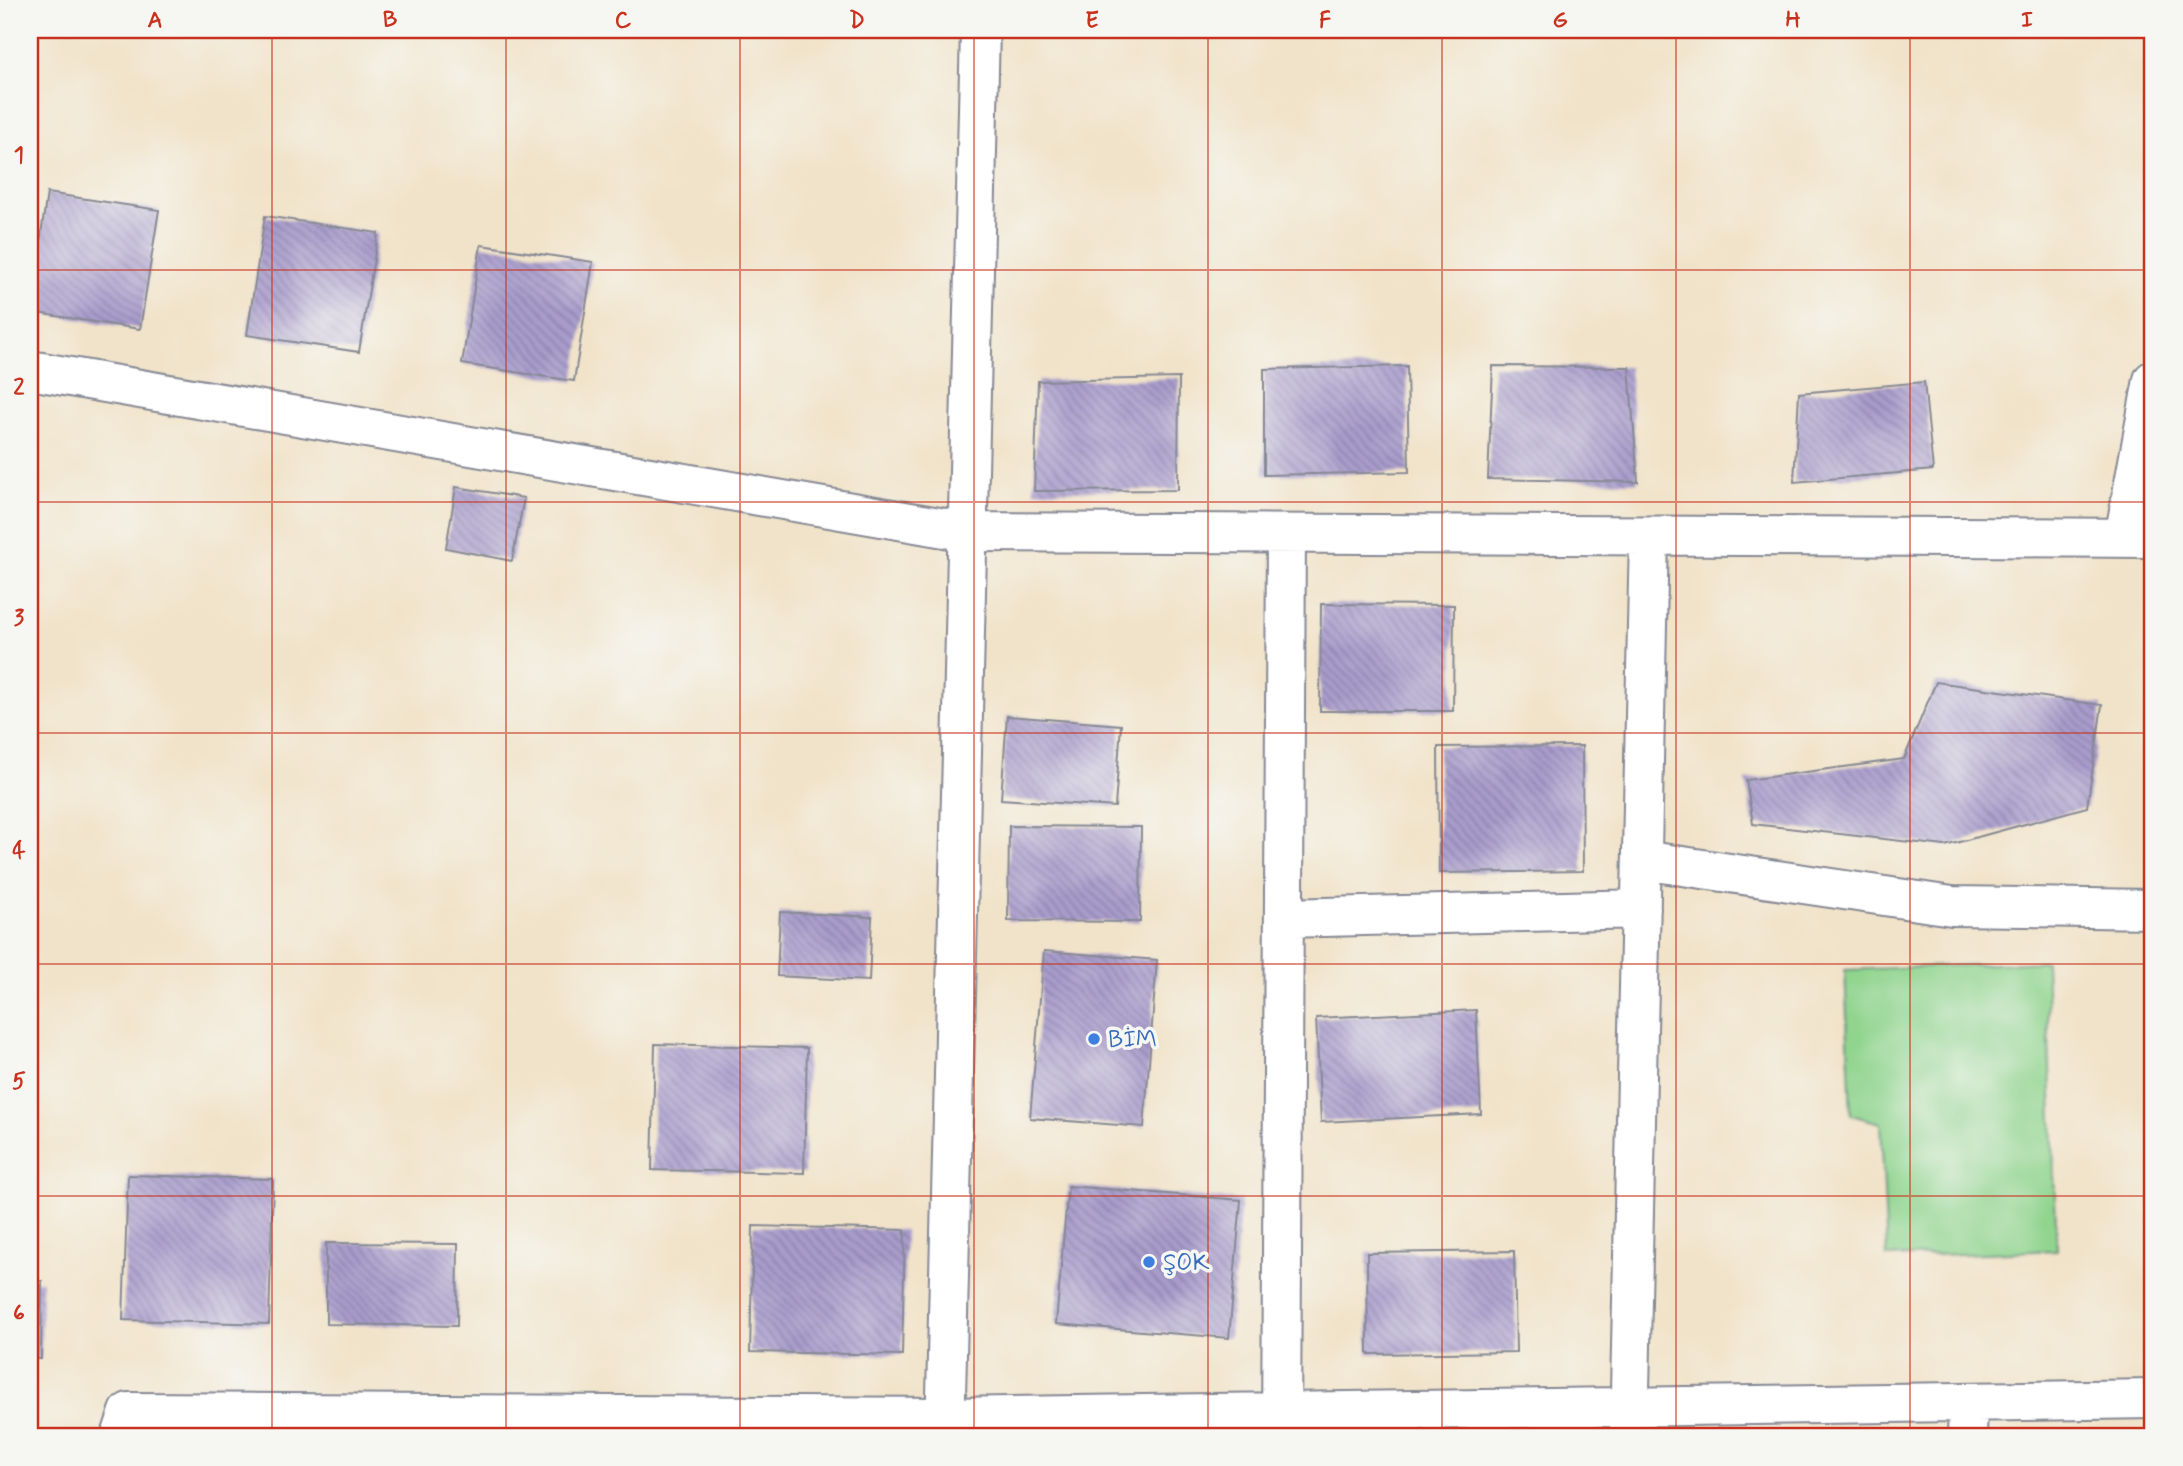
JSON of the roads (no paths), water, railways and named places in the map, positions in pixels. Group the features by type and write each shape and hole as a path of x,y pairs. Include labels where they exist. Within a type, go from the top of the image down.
{"street":[{"path":"946,1427 980,30"},
{"path":"30,370 968,532 1649,536 2138,538 2153,380"},
{"path":"1281,1424 1286,534"},
{"path":"1630,1422 1649,536"},
{"path":"1642,860 1952,906 2153,909"},
{"path":"1284,918 1641,909"},
{"path":"121,1436 129,1412 557,1425 946,1427 1968,1420 2153,1399"}],"place":[{"name":"BİM","path":"1094,1039"},
{"name":"ŞOK","path":"1149,1262"}]}
